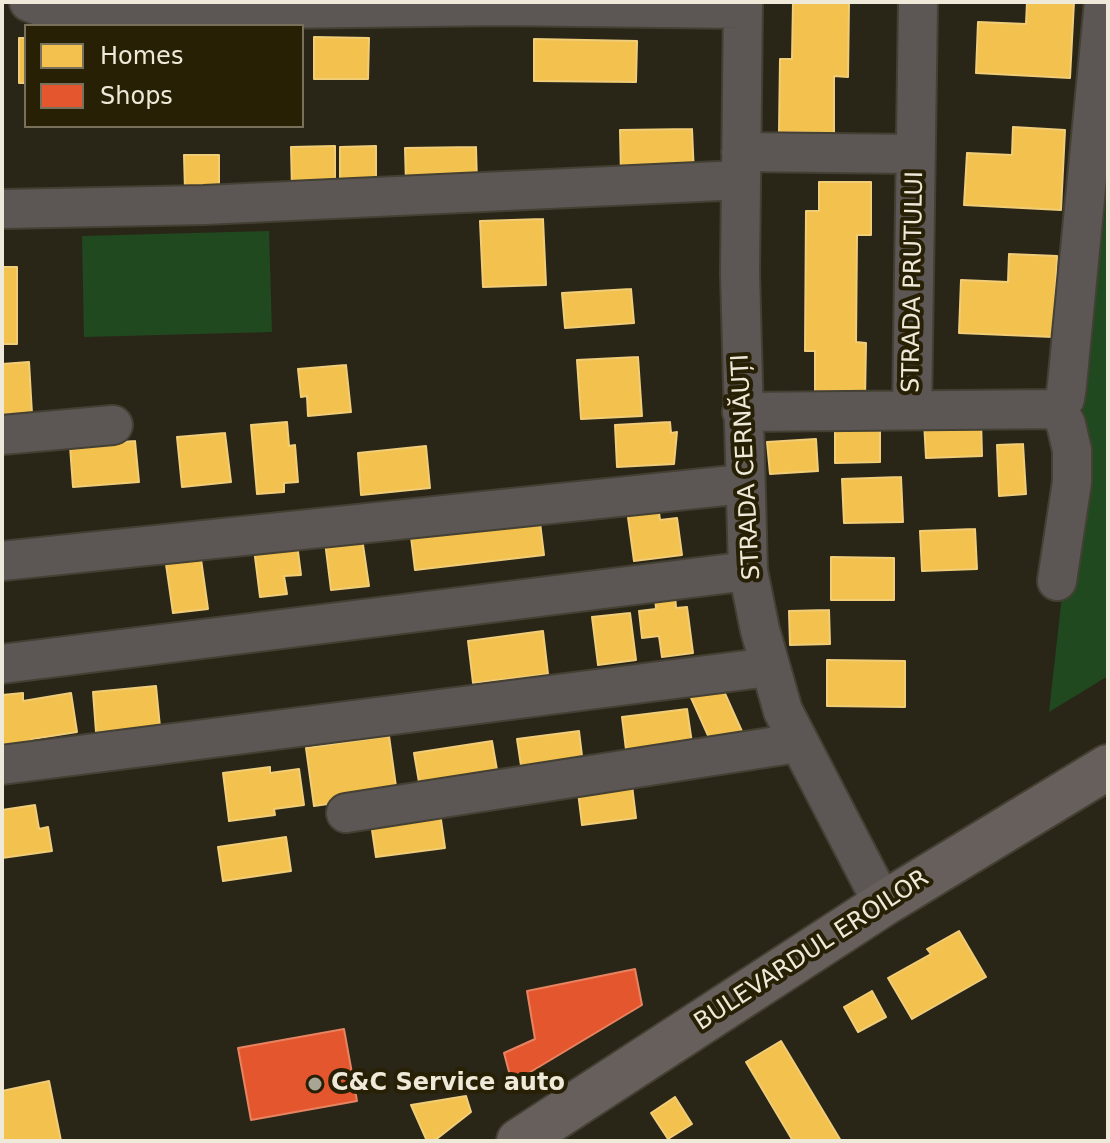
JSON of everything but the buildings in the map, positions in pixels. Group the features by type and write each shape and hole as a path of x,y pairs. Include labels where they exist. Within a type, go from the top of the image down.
{"main road":[{"name":"BULEVARDUL EROILOR","path":"519,1141 883,904 1108,767"}],"street":[{"path":"29,2 55,12 743,6"},
{"name":"STRADA PRUTULUI","path":"912,410 918,2"},
{"path":"1057,581 1072,482 1072,450 1066,424 1057,409 1065,399 1067,385 1104,2"},
{"name":"STRADA CERNĂUȚI","path":"743,6 742,412 748,571 769,667 797,743 883,904"},
{"name":"STRADA PRUTULUI","path":"2,209 204,205 915,154"},
{"name":"STRADA PRUTULUI","path":"742,412 1057,409"},
{"path":"2,435 113,425"},
{"path":"2,561 743,484"},
{"path":"2,664 748,571"},
{"path":"2,765 769,667"},
{"path":"346,813 797,743"}],"green space":[{"path":"1108,185 1108,676 1049,712"},
{"path":"269,231 272,332 84,337 82,236"}],"place":[{"name":"C&C Service auto","path":"315,1084"}]}
